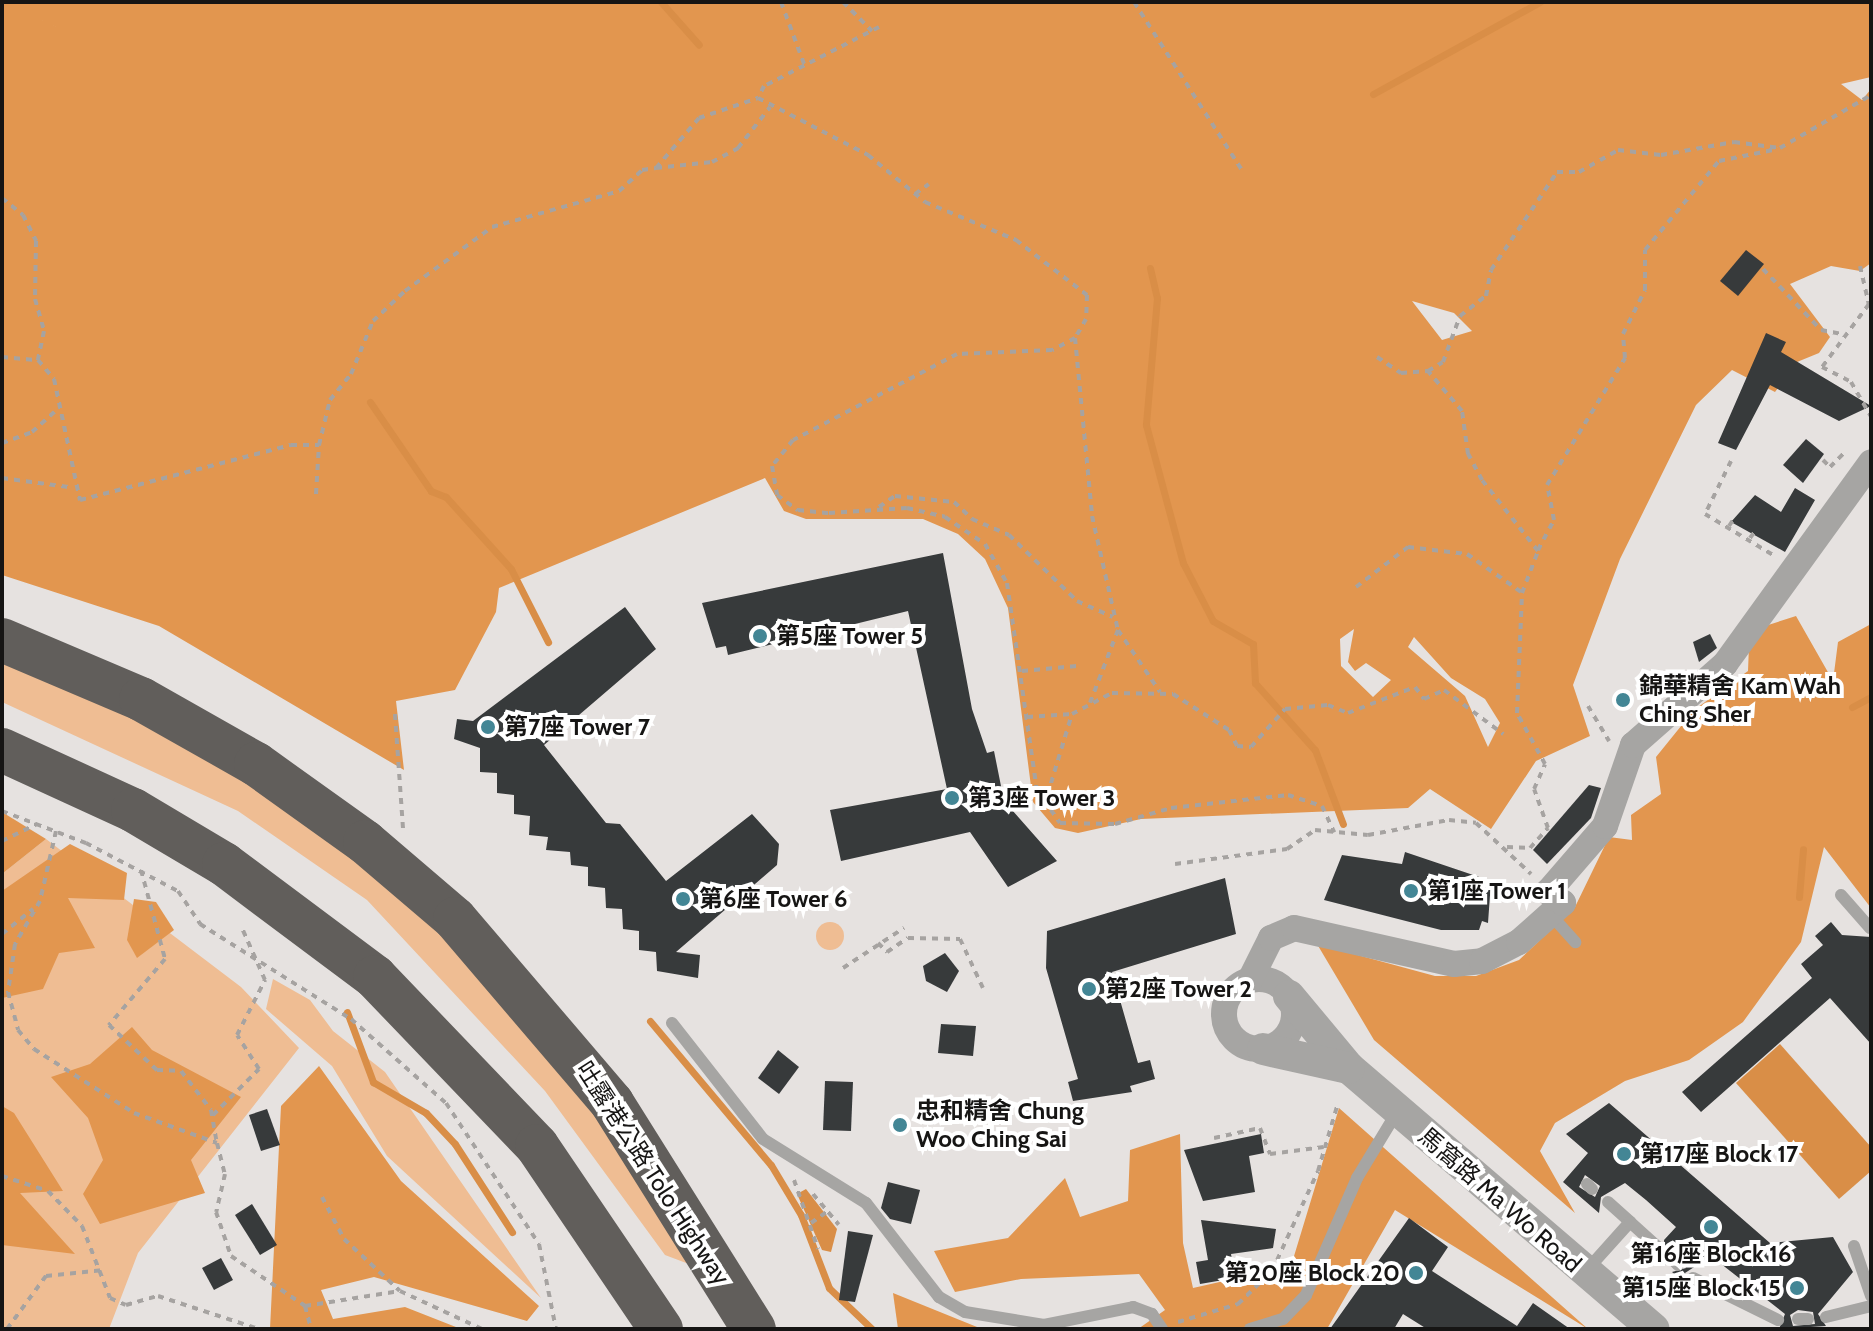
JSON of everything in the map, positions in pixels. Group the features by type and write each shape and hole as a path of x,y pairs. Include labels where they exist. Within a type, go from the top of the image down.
{"highway":[{"name":"吐露港公路 Tolo Highway","path":"2,640 141,699 256,764 365,842 455,919 612,1103 754,1329"},
{"path":"2,750 213,857 375,977 537,1146 661,1329"}],"street":[{"path":"1627,754 1725,664 1871,462"},
{"name":"馬窩路 Ma Wo Road","path":"1349,1068 1240,1045 1225,1027 1230,993 1250,980 1271,938 1285,929 1454,964 1508,950 1549,903 1605,826 1627,754"},
{"name":"馬窩路 Ma Wo Road","path":"1250,980 1272,981 1289,996 1349,1068 1584,1274 1654,1329"},
{"path":"1263,1049 1291,1029 1289,996"}],"lane":[{"path":"1841,895 1870,928"},
{"path":"1549,903 1575,942"},
{"path":"672,1023 763,1139 866,1203 939,1297 965,1312 1044,1325 1133,1307 1152,1314 1161,1328"},
{"path":"1250,1329 1283,1319 1306,1295 1357,1178 1397,1111"},
{"path":"1608,1202 1658,1247"},
{"path":"1584,1274 1630,1222"},
{"path":"1854,1246 1871,1296"},
{"path":"1693,1278 1778,1320"},
{"path":"1826,1317 1871,1306"}],"path":[{"path":"781,2 804,64"},
{"path":"843,2 872,31"},
{"path":"1134,2 1243,172"},
{"path":"1161,2 1177,2"},
{"path":"656,168 699,118 758,98 764,86 879,27"},
{"path":"1507,847 1530,848 1548,828 1534,789 1545,764 1517,713 1522,593 1554,520 1547,485 1625,358 1623,334 1645,290 1645,250 1719,161 1780,148 1871,95"},
{"path":"758,98 770,107 868,155 915,194 1016,240 1072,278 1087,295 1086,319 1075,338 1052,350 957,354 777,453 772,481 785,505 829,513 879,507 945,517 985,544 1007,583 1044,806 1069,827 1288,795 1322,806 1334,832"},
{"path":"316,494 319,445 330,400 351,374 373,321 405,291 492,227 619,191 642,170 712,162 738,148 770,107"},
{"path":"1377,357 1401,373 1428,371 1443,362 1460,316 1486,296 1491,270 1557,172 1579,172 1618,150 1661,155 1734,142 1780,148"},
{"path":"915,194 929,184"},
{"path":"2,198 23,215 36,241 35,299 44,331 38,360"},
{"path":"1860,266 1869,304 1841,334 1822,367 1851,382 1871,416"},
{"path":"1763,269 1821,330 1841,334"},
{"path":"1075,338 1092,516 1113,617 1118,630 1160,692"},
{"path":"2,357 38,360 54,379 80,500 291,445 319,445"},
{"path":"1428,371 1462,411 1468,454 1482,480 1538,551"},
{"path":"2,443 32,432 59,408"},
{"path":"1731,461 1703,509 1782,561"},
{"path":"2,478 68,487"},
{"path":"879,507 895,496 954,502 972,519 1009,535 1077,601 1113,617"},
{"path":"1729,526 1735,517"},
{"path":"1750,538 1756,530"},
{"path":"1356,587 1408,547 1467,554 1522,593"},
{"path":"1090,703 1118,630"},
{"path":"1022,671 1077,666"},
{"path":"1027,718 1072,714 1112,693 1160,692 1191,700 1229,730 1237,746 1251,747 1285,709 1328,705 1348,713 1404,687 1415,687 1424,699 1444,690 1503,734"},
{"path":"1588,706 1627,754"},
{"path":"395,714 404,835"},
{"path":"1044,806 1072,714"},
{"path":"2,811 39,823 141,870 178,891 200,924 351,1019 446,1103 539,1244 556,1329"},
{"path":"1175,864 1264,855 1315,830 1368,835 1449,820 1476,823 1507,847 1549,903"},
{"path":"2,841 39,823"},
{"path":"56,831 40,901 15,944 8,992 18,1030 87,1087 217,1143"},
{"path":"141,870 165,959 109,1025 157,1070 181,1071 213,1116 225,1174 216,1212 231,1256 305,1306 311,1329"},
{"path":"2,934 40,901"},
{"path":"213,1116 259,1069 237,1035 265,980 242,928"},
{"path":"843,968 904,928"},
{"path":"878,943 887,952 908,938 960,939 983,988"},
{"path":"1161,1328 1238,1304 1259,1289 1324,1147 1338,1103"},
{"path":"1214,1138 1260,1128 1270,1154 1324,1147"},
{"path":"2,1176 48,1191 82,1226 104,1270 110,1298 126,1305 158,1296 259,1329"},
{"path":"818,1249 812,1222 789,1181 800,1179 839,1225"},
{"path":"322,1197 344,1239 400,1291 482,1329"},
{"path":"812,1222 827,1212"},
{"path":"7,1329 46,1276 104,1270"},
{"path":"305,1306 400,1291"}],"shaded area":[{"path":"2,2 1871,2 1871,77 1841,84 1862,100 1871,89 1871,263 1860,271 1831,266 1790,284 1830,337 1819,353 1797,362 1775,392 1732,370 1696,405 1620,559 1573,685 1590,736 1536,761 1491,829 1430,789 1408,808 1141,819 1078,833 1055,828 1033,802 1008,608 985,559 958,534 923,519 806,519 784,511 765,478 499,588 496,612 455,690 396,701 404,770 159,626 2,575","holes":["1412,301 1454,313 1472,331 1442,340","1354,629 1348,662 1355,671 1366,663 1391,680 1373,697 1341,666 1340,639","1414,637 1451,678 1485,699 1500,723 1488,747 1465,696 1408,647"]},
{"path":"1796,616 1833,681 1838,642 1871,624 1871,908 1824,847 1801,942 1743,1022 1689,1060 1625,1081 1555,1123 1540,1151 1575,1213 1374,1040 1317,944 1435,976 1476,976 1519,960 1575,907 1609,837 1632,840 1631,815 1661,794 1656,757 1694,710 1748,671 1749,645 1762,627"},
{"path":"2,659 137,714 268,789 369,864 531,1025 702,1269 665,1255 545,1091 367,900 238,811 2,702"},
{"path":"2,812 46,839 2,874"},
{"path":"46,839 241,987 299,1048 138,1253 109,1329 2,1329 2,874"},
{"path":"70,844 127,873 124,900 68,898 95,948 59,953 43,989 2,998 2,891"},
{"path":"134,899 156,902 174,930 137,958 127,940"},
{"path":"830,922 840,926 844,936 840,946 830,950 820,946 816,936 820,926"},
{"path":"273,979 310,1000 333,1031 385,1072 541,1298 387,1156 332,1066 266,1009"},
{"path":"132,1027 152,1050 241,1097 191,1160 205,1193 100,1224 83,1194 103,1160 88,1118 51,1077 90,1064"},
{"path":"1780,1044 1871,1147 1871,1171 1839,1199 1736,1083"},
{"path":"319,1066 401,1181 539,1306 527,1321 374,1277 321,1290 333,1319 405,1307 461,1329 270,1329 281,1106"},
{"path":"2,1106 14,1113 63,1191 20,1193 75,1254 2,1245"},
{"path":"1339,1108 1588,1329 1395,1210 1327,1329 1138,1329 1165,1310 1139,1274 1021,1279 955,1292 934,1251 1008,1238 1065,1178 1080,1217 1128,1201 1130,1150 1180,1134 1183,1243 1193,1288 1291,1266"},
{"path":"806,1189 837,1229 831,1252 822,1250 797,1194"},
{"path":"893,1293 982,1329 898,1329"}],"building":[{"path":"1746,250 1764,264 1738,296 1720,281"},
{"path":"1766,333 1786,342 1781,352 1871,406 1839,421 1770,385 1736,450 1718,443"},
{"path":"1806,439 1824,454 1803,483 1783,465"},
{"path":"1795,488 1815,500 1785,552 1731,522 1755,495 1781,512"},
{"path":"943,553 972,709 987,753 994,751 1004,801 1057,861 1008,887 970,832 841,861 830,810 947,789 908,611 728,655 726,646 716,648 702,603"},
{"path":"625,607 656,649 544,745 606,823 620,824 666,881 752,814 779,844 777,865 676,952 700,955 698,978 657,971 656,952 639,950 639,931 623,929 622,909 606,908 605,888 588,886 588,867 571,865 570,852 546,850 548,837 529,835 530,816 514,814 514,795 497,793 497,773 480,772 480,748 454,739 457,719 473,721"},
{"path":"1710,634 1717,648 1699,662 1693,642"},
{"path":"1589,785 1601,788 1591,818 1547,864 1533,850"},
{"name":"第1座 Tower 1","path":"1405,852 1491,881 1488,923 1482,921 1479,930 1441,930 1324,900 1342,855 1402,864"},
{"name":"第2座 Tower 2","path":"1225,878 1236,934 1112,972 1138,1063 1150,1060 1155,1079 1130,1086 1132,1092 1073,1101 1068,1082 1078,1079 1046,968 1047,931"},
{"path":"1831,922 1842,935 1871,937 1871,1044 1830,998 1701,1112 1682,1092 1812,978 1801,964 1823,945 1815,936"},
{"path":"945,953 959,971 947,992 926,981 923,966"},
{"path":"941,1024 976,1026 973,1056 938,1053"},
{"path":"778,1050 799,1067 779,1094 758,1078"},
{"path":"825,1081 853,1082 851,1131 823,1130"},
{"path":"1609,1103 1770,1243 1833,1237 1853,1272 1818,1314 1826,1326 1779,1329 1785,1314 1711,1256 1685,1273 1687,1285 1672,1272 1686,1268 1679,1254 1667,1253 1666,1265 1653,1254 1665,1252 1664,1240 1676,1227 1646,1200 1625,1183 1601,1197 1599,1213 1563,1182 1588,1153 1566,1134","holes":["1585,1175 1600,1186 1595,1197 1579,1187","1798,1310 1813,1312 1815,1324 1793,1326 1790,1315"]},
{"path":"267,1109 280,1145 261,1151 249,1115"},
{"path":"1261,1134 1264,1153 1249,1156 1255,1192 1203,1201 1184,1150"},
{"path":"888,1182 920,1190 911,1224 890,1219 881,1208"},
{"path":"252,1204 277,1245 260,1255 235,1215"},
{"name":"第20座 Block 20","path":"1409,1218 1448,1247 1432,1271 1517,1326 1533,1303 1570,1329 1427,1329 1403,1314 1394,1329 1330,1329"},
{"path":"1201,1220 1276,1229 1273,1248 1231,1254 1235,1278 1200,1284 1196,1262 1208,1260"},
{"path":"848,1231 873,1235 855,1302 839,1300"},
{"path":"221,1258 233,1280 214,1290 202,1268"}],"waterway":[{"path":"661,2 699,45"},
{"path":"1373,94 1540,2"},
{"path":"1150,268 1157,298 1146,425 1183,563 1213,621 1253,644 1255,683 1315,750 1343,824"},
{"path":"370,402 431,491 446,497 511,569 548,642"},
{"path":"1852,707 1871,697"},
{"path":"1799,897 1803,849"},
{"path":"347,1012 373,1082 426,1113 455,1144 512,1232"},
{"path":"650,1021 771,1165 801,1215 829,1288 872,1329"}],"place":[{"name":"第5座 Tower 5","path":"760,636"},
{"name":"錦華精舍 Kam Wah Ching Sher","path":"1623,700"},
{"name":"第7座 Tower 7","path":"488,727"},
{"name":"第3座 Tower 3","path":"952,798"},
{"name":"第1座 Tower 1","path":"1411,891"},
{"name":"第6座 Tower 6","path":"683,899"},
{"name":"第2座 Tower 2","path":"1089,989"},
{"name":"忠和精舍 Chung Woo Ching Sai","path":"900,1125"},
{"name":"第17座 Block 17","path":"1624,1154"},
{"name":"第16座 Block 16","path":"1711,1227"},
{"name":"第20座 Block 20","path":"1416,1273"},
{"name":"第15座 Block 15","path":"1797,1288"}]}
